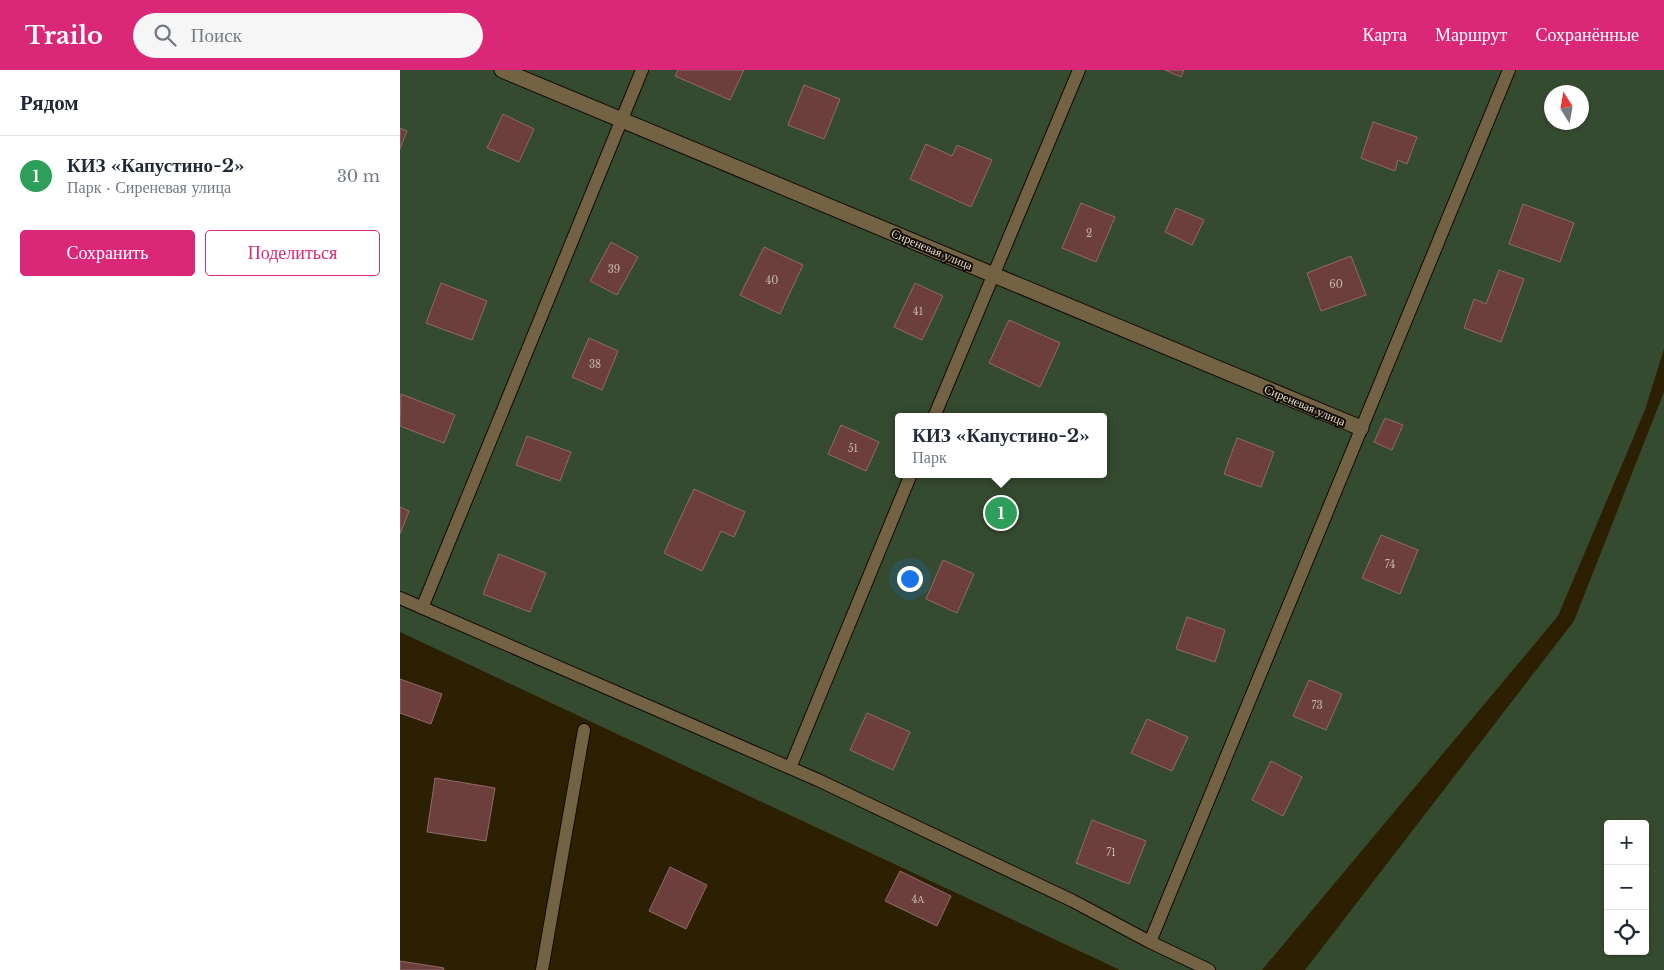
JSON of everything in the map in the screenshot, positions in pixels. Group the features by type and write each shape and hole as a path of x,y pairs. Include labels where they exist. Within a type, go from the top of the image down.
{"street":[{"name":"Сиреневая улица","path":"502,70 1361,428"}],"lane":[{"path":"422,608 642,70"},
{"path":"936,413 1079,70"},
{"path":"1150,942 1508,70"},
{"path":"790,768 909,478"},
{"path":"400,598 790,768 1073,901 1150,942 1209,970"},
{"path":"542,970 584,730"}],"green space":[{"path":"400,70 1664,70 1664,349 1645,410 1558,616 1262,970 1120,970 400,632"},
{"path":"1664,392 1664,970 1305,970 1574,621"}],"building":[{"path":"678,70 744,70 730,100 675,76"},
{"path":"1165,70 1184,70 1181,77"},
{"path":"804,85 840,99 824,139 788,125"},
{"path":"503,114 534,129 519,162 487,148"},
{"path":"1373,122 1417,137 1407,164 1398,160 1395,171 1361,158"},
{"path":"400,128 407,131 400,149"},
{"path":"926,144 952,156 957,145 992,160 971,207 910,179"},
{"path":"1081,203 1115,217 1096,262 1062,248"},
{"path":"1523,204 1574,223 1560,262 1509,244"},
{"path":"1176,208 1204,220 1192,245 1165,232"},
{"path":"611,242 638,257 617,295 590,281"},
{"path":"764,247 803,265 780,314 740,295"},
{"path":"1351,256 1366,295 1321,311 1307,273"},
{"path":"1499,270 1524,279 1501,342 1464,328 1474,299 1486,304"},
{"path":"441,283 487,301 472,340 426,323"},
{"path":"915,283 943,296 922,340 894,327"},
{"path":"1009,320 1060,343 1040,387 989,363"},
{"path":"589,338 618,351 602,390 572,377"},
{"path":"401,394 455,415 444,443 400,426"},
{"path":"1385,418 1403,425 1392,450 1374,442"},
{"path":"841,425 879,442 866,471 828,454"},
{"path":"527,436 571,452 560,481 516,465"},
{"path":"1237,438 1274,452 1261,487 1224,474"},
{"path":"694,489 745,512 734,537 721,531 702,571 664,553"},
{"path":"400,507 409,511 400,534"},
{"path":"1381,535 1418,550 1400,594 1362,578"},
{"path":"499,554 546,573 530,612 483,594"},
{"path":"943,560 974,574 957,613 926,599"},
{"path":"1187,617 1225,630 1215,662 1176,649"},
{"path":"400,679 442,694 431,724 400,713"},
{"path":"1309,680 1342,694 1326,730 1293,716"},
{"path":"867,713 910,732 893,770 850,750"},
{"path":"1147,719 1188,737 1172,771 1131,753"},
{"path":"1271,761 1302,777 1283,816 1252,800"},
{"path":"435,778 495,788 486,841 427,832"},
{"path":"1092,820 1146,841 1129,884 1076,863"},
{"path":"670,867 707,885 686,929 649,911"},
{"path":"900,871 951,896 937,926 885,901"},
{"path":"400,961 444,968 443,970 400,970"}],"place":[{"name":"КИЗ «Капустино-2»","path":"1001,513"}]}
